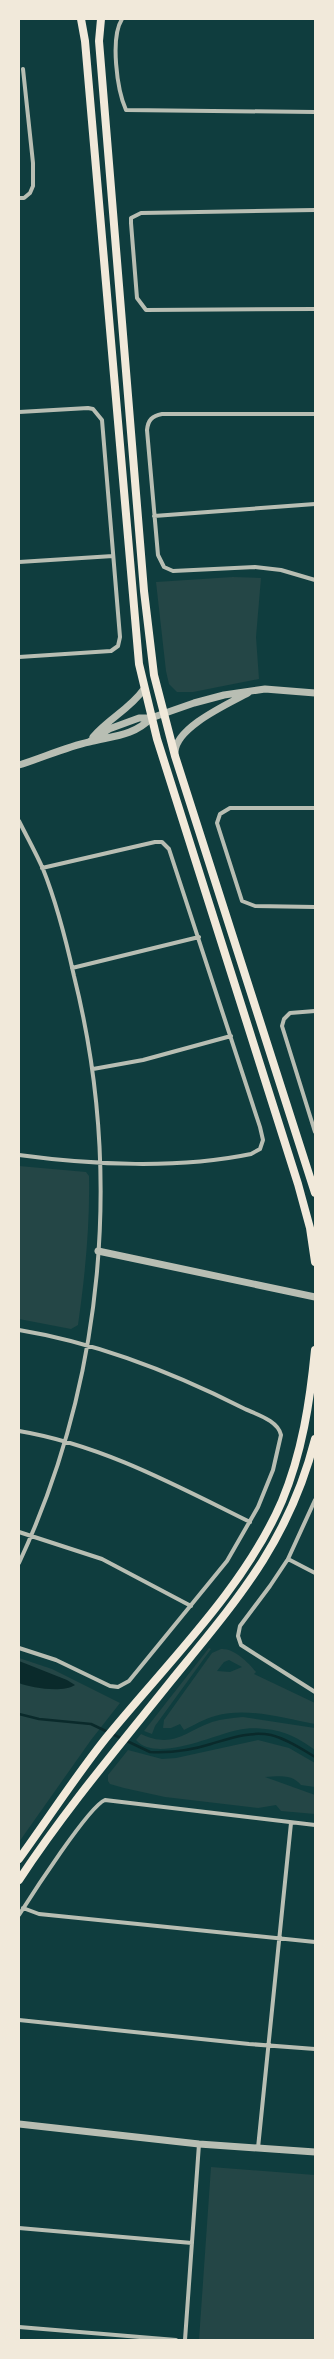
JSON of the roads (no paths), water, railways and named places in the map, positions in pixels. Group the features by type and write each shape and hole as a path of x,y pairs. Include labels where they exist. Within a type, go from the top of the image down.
{"main road":[{"path":"81,19 85,42 133,616 144,689 151,718 298,1184 310,1228 315,1262"},
{"path":"101,19 99,41 144,591 154,675 175,756 315,1193"},
{"path":"19,1859 105,1739 230,1590 251,1560 282,1500 298,1455 308,1405 315,1350"},
{"path":"19,1880 68,1810 236,1601 262,1564 287,1518 302,1481 315,1439"}],"street":[{"path":"122,19 117,27 115,42 121,99 126,110 315,112"},
{"path":"19,198 24,198 30,193 33,186 33,163 23,69"},
{"path":"315,210 141,213 131,218 137,298 146,310 315,309"},
{"path":"19,412 88,408 93,409 102,420 120,638 118,646 111,651 19,657"},
{"path":"315,414 169,414 152,418 148,422 147,430 158,555 164,568 173,571 255,567 281,570 315,580"},
{"path":"154,516 315,504"},
{"path":"19,562 114,556"},
{"path":"89,742 101,727 132,704 144,689"},
{"path":"175,756 177,742 193,726 215,710 254,690"},
{"path":"19,765 89,742 110,729 139,718 151,718 208,699 254,690 315,693"},
{"path":"315,808 230,808 220,814 217,823 242,901 255,906 315,907"},
{"path":"19,821 42,868 56,906 72,968 93,1069 101,1162 98,1251 88,1345 66,1442 32,1536 19,1563"},
{"path":"19,1155 101,1162 177,1162 251,1154 262,1147 262,1131 200,937 170,849 162,842 148,843 42,868"},
{"path":"72,968 200,937"},
{"path":"315,1011 290,1013 284,1019 282,1026 283,1036 313,1118 315,1132"},
{"path":"93,1069 151,1058 231,1036"},
{"path":"98,1251 315,1297"},
{"path":"19,1330 88,1345 147,1364 215,1394 274,1424 280,1430 281,1440 266,1489 250,1522 227,1561 129,1681 118,1687 101,1682 56,1660 19,1648"},
{"path":"19,1431 66,1442 142,1469 250,1522"},
{"path":"315,1500 288,1559 240,1626 238,1636 241,1644 280,1672 315,1692"},
{"path":"19,1532 102,1559 191,1606"},
{"path":"288,1559 315,1573"},
{"path":"19,1915 92,1811 105,1800 315,1825"},
{"path":"258,2148 267,2045 291,1823"},
{"path":"24,1908 39,1914 315,1942"},
{"path":"19,2020 315,2049"},
{"path":"19,2124 199,2144 315,2152"},
{"path":"185,2340 199,2144"},
{"path":"19,2228 192,2243"},
{"path":"19,2327 176,2340"}],"waterway":[{"path":"19,1714 39,1719 91,1724 150,1752 189,1749 241,1736 263,1734 283,1739 315,1757"}]}
